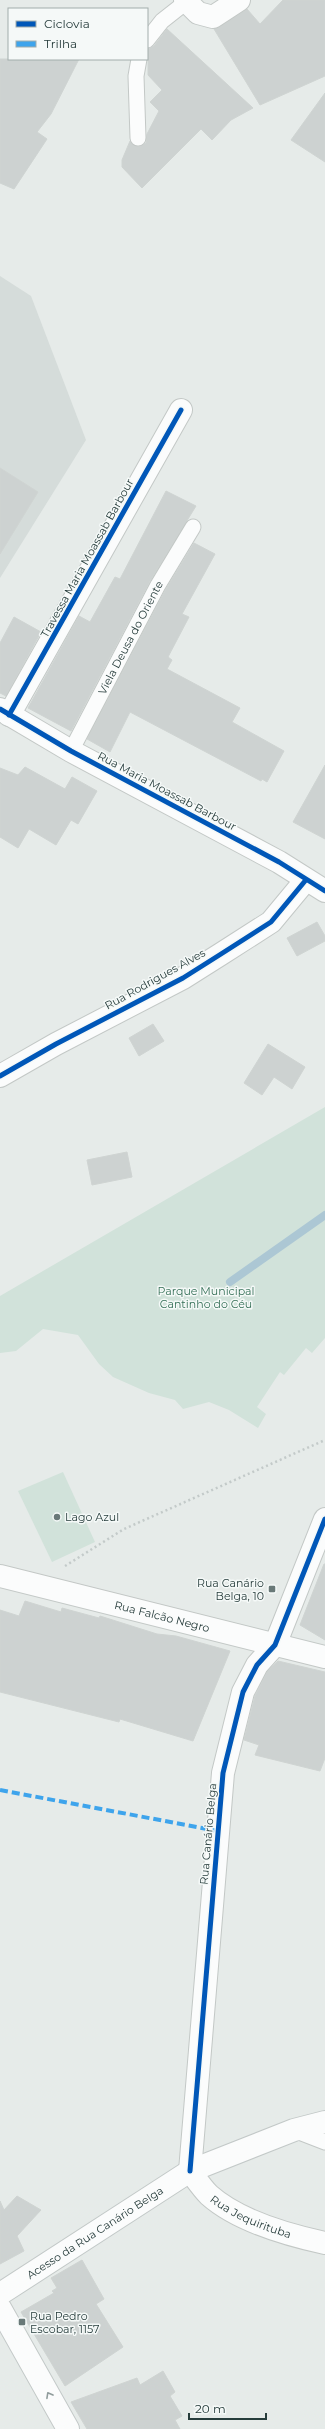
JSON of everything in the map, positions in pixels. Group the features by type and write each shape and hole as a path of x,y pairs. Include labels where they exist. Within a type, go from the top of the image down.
{"street":[{"path":"186,1 198,13 213,17 239,0"},
{"name":"Travessa Maria Moassab Barbour","path":"5,712 181,410"},
{"name":"Rua Maria Moassab Barbour","path":"5,712 71,751 279,862 325,892"},
{"name":"Rua Rodrigues Alves","path":"0,1076 56,1044 182,978 271,922 305,880"},
{"name":"Rua Canário Belga","path":"190,2171 223,1773 243,1692 257,1665 275,1645 325,1519"},
{"name":"Rua Falcão Negro","path":"0,1576 325,1657"},
{"name":"Acesso da Rua Canário Belga","path":"0,2294 190,2171 294,2130 325,2122"},
{"name":"Rua Jequirituba","path":"190,2171 209,2195 233,2213 302,2238 325,2244"},
{"path":"0,2308 68,2429"}],"lane":[{"path":"148,39 162,21 186,1"},
{"path":"138,138 136,76 139,60"},
{"name":"Viela Deusa do Oriente","path":"71,751 158,585 193,527"},
{"path":"294,2130 325,2142"}],"path":[{"path":"47,1588 61,1569 124,1529 325,1440"}],"shaded area":[{"path":"0,276 31,296 86,440 0,578"}],"green space":[{"name":"Parque Municipal Cantinho do Céu","path":"325,1107 325,1338 312,1353 306,1348 284,1375 280,1372 257,1407 266,1414 258,1428 229,1410 209,1402 183,1409 175,1400 149,1393 113,1377 99,1364 78,1335 43,1329 16,1351 0,1353 0,1296"},
{"name":"Lago Azul","path":"63,1472 95,1542 52,1562 18,1491"}],"building":[{"path":"283,0 325,0 325,76 260,105 214,29 247,9 260,24"},
{"path":"167,29 253,108 231,120 212,140 201,129 142,188 122,167 122,160 130,141 138,147 146,143 147,134 159,111 150,102 162,90 148,75 148,49 154,46"},
{"path":"0,59 78,60 51,114 37,132 47,139 14,189 0,183"},
{"path":"325,93 325,162 291,140"},
{"path":"0,468 38,492 0,554"},
{"path":"166,491 196,506 150,581 71,731 28,708 79,616 90,622 115,577 120,579"},
{"path":"194,543 215,554 182,614 189,617 168,657 172,660 167,669 240,708 232,722 284,751 267,782 262,779 261,781 130,712 110,752 87,739 166,589"},
{"path":"14,617 41,632 6,696 0,693 0,643"},
{"path":"325,765 325,839 293,822"},
{"path":"25,767 65,789 72,777 97,791 78,824 71,820 56,845 29,829 18,848 0,837 0,768 18,775"},
{"path":"317,922 325,936 325,941 297,956 287,938"},
{"path":"153,1024 164,1041 139,1056 129,1038"},
{"path":"268,1044 305,1067 292,1089 274,1077 262,1095 244,1083"},
{"path":"127,1152 132,1177 92,1185 87,1160"},
{"path":"325,1564 325,1640 300,1625"},
{"path":"25,1601 61,1612 62,1608 99,1618 100,1616 157,1634 176,1636 230,1651 193,1741 120,1719 119,1722 0,1692 0,1610 19,1616"},
{"path":"278,1661 325,1672 325,1758 320,1771 255,1755 259,1745 244,1740 255,1696 267,1672"},
{"path":"17,2196 41,2210 17,2236 24,2251 0,2264 0,2201 4,2210"},
{"path":"82,2260 104,2299 96,2304 123,2347 65,2386 21,2312 54,2293 52,2291 57,2288 51,2278"},
{"path":"163,2371 175,2392 170,2396 182,2416 175,2420 180,2429 87,2429 71,2402 137,2378 140,2385"}],"waterway":[{"path":"230,1282 325,1215"}],"marked path":[{"path":"0,1790 218,1831"}],"cycle path":[{"path":"9,715 181,410"},
{"path":"0,709 71,751 279,862 325,891"},
{"path":"0,1076 56,1044 183,978 221,954 271,922 305,881"},
{"path":"190,2171 223,1773 243,1692 257,1665 275,1645 325,1519"}],"place":[{"name":"Lago Azul","path":"57,1517"},
{"name":"Rua Canário Belga, 10","path":"272,1589"},
{"name":"Rua Pedro Escobar, 1157","path":"22,2322"}]}
